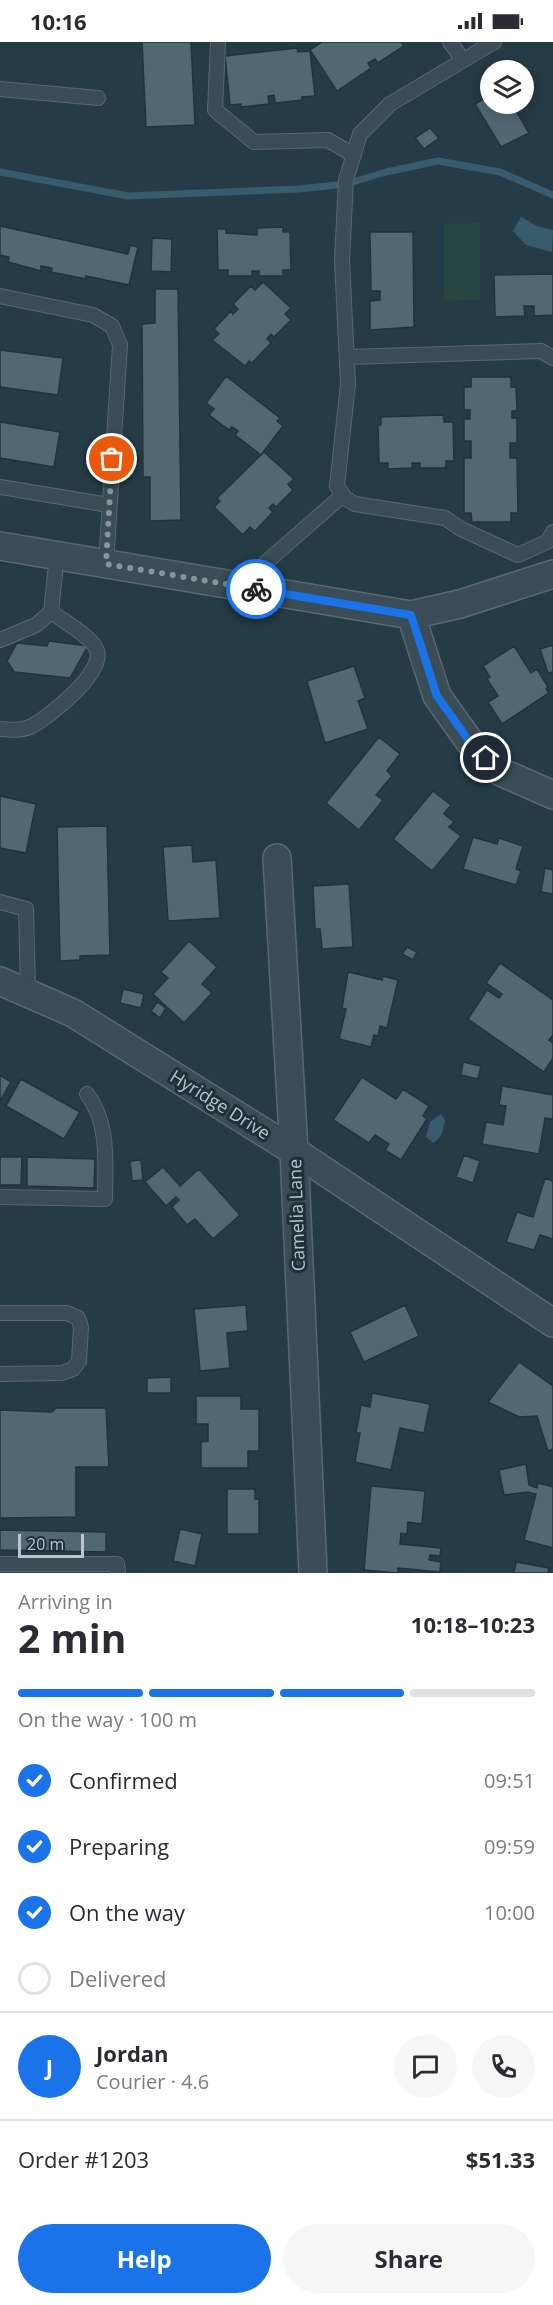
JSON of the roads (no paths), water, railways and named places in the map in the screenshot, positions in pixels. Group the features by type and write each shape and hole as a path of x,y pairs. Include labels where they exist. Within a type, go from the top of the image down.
{"street":[{"path":"0,546 411,615 460,603 553,574"},
{"path":"411,615 437,696 472,745 501,772 553,795"},
{"name":"Camelia Lane","path":"277,858 294,1151 313,1573"},
{"name":"Hyridge Drive","path":"0,981 28,991 73,1013 294,1151 553,1323"}],"lane":[{"path":"218,42 215,110 254,142 328,140 354,155"},
{"path":"450,42 463,60"},
{"path":"494,42 390,104 360,134 346,180 342,260 348,384 337,486 343,495 355,504 377,510 445,518 461,529 518,555 547,542 553,532"},
{"path":"0,89 98,98"},
{"path":"0,296 93,315 112,326 120,345 106,564"},
{"path":"347,357 541,351 553,358"},
{"path":"0,488 109,505"},
{"path":"239,586 343,495"},
{"path":"0,640 36,625 51,612 57,555"},
{"path":"0,729 17,731 32,726 80,690 98,659 98,651 91,641 51,612"},
{"path":"0,902 27,909 28,991"},
{"path":"0,1197 105,1199 104,1137 94,1104 87,1095"},
{"path":"0,1313 67,1313 78,1317 81,1327 79,1361 73,1369 62,1373 0,1374"},
{"path":"0,1564 117,1564 118,1573"}],"water":[{"path":"521,217 537,226 553,230 552,252 526,245 513,231"},
{"path":"441,1114 445,1120 443,1130 433,1143 426,1137 430,1122"}],"waterway":[{"path":"0,172 128,196 299,189 346,184 386,172 438,161 500,172 553,195"}]}
